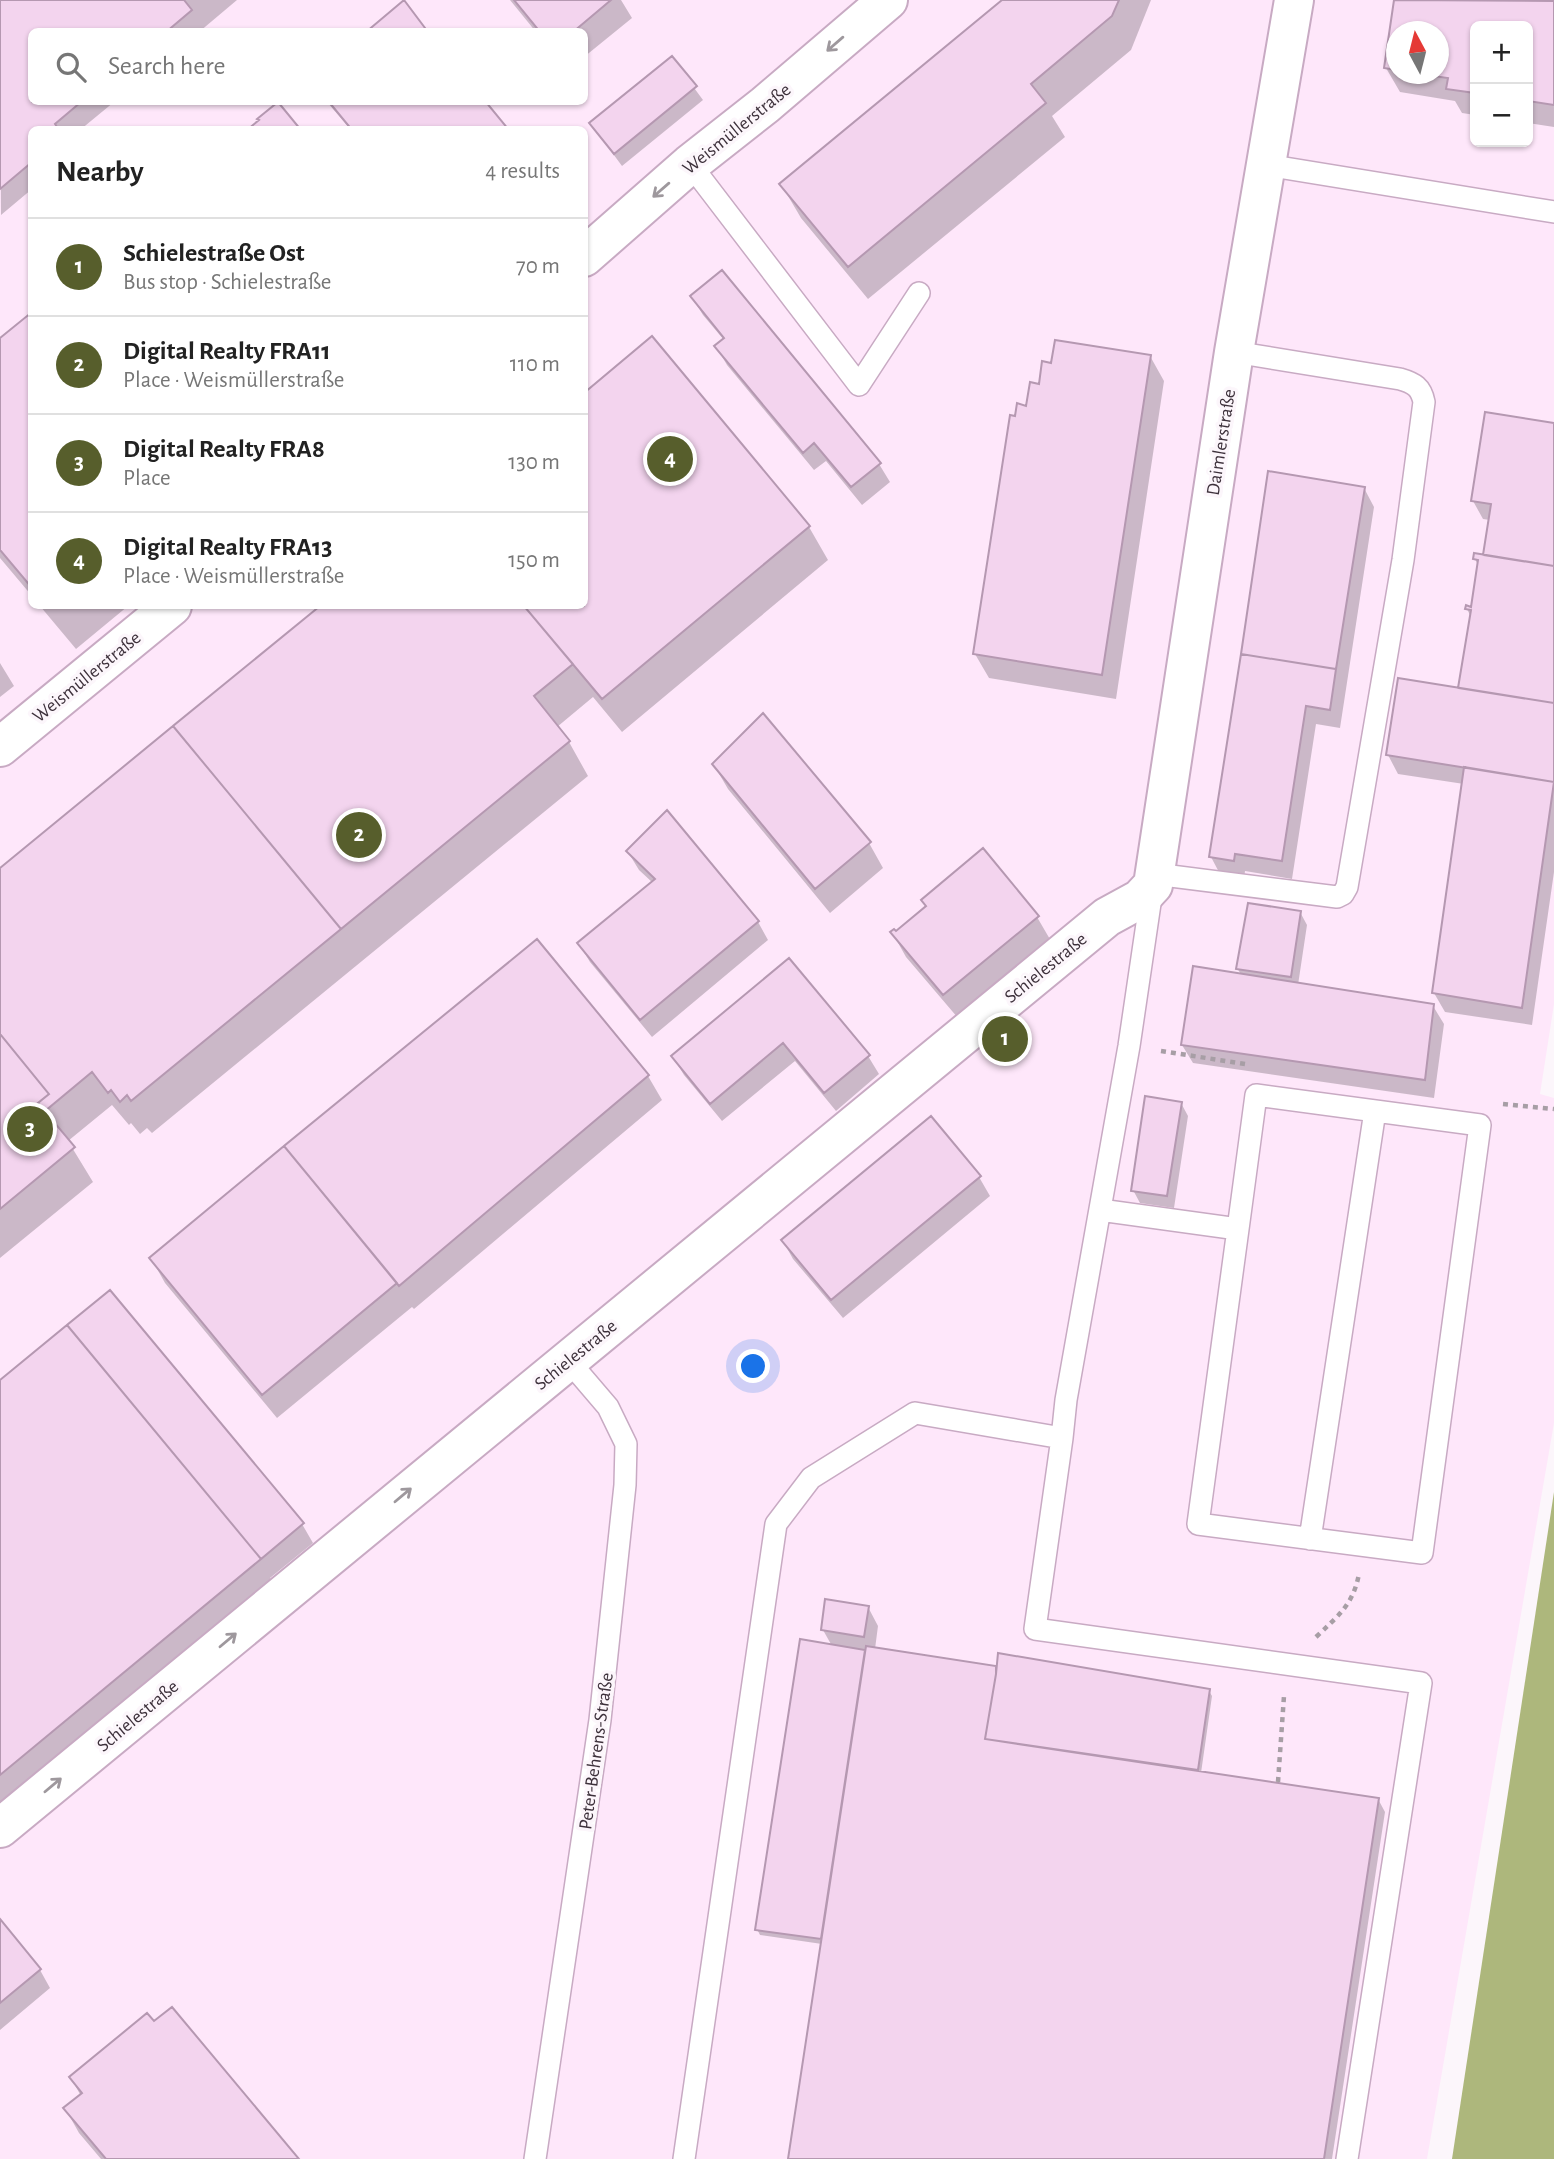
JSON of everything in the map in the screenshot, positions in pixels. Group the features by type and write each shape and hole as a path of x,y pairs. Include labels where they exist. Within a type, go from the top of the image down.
{"street":[{"name":"Weismüllerstraße","path":"588,253 690,164 765,105 887,0"},
{"name":"Daimlerstraße","path":"1154,879 1234,352 1294,0"},
{"name":"Weismüllerstraße","path":"0,747 168,609"},
{"name":"Schielestraße","path":"0,1828 1107,917 1140,898 1154,879"}],"lane":[{"path":"690,164 859,385 919,293"},
{"path":"1266,165 1554,212"},
{"path":"1234,352 1400,379 1415,384 1422,392 1424,402 1403,560 1347,887 1343,894 1337,897 1154,879 1129,1046 1066,1399 1035,1629 1421,1683 1347,2159"},
{"path":"1256,1095 1375,1111 1480,1125 1422,1553 1198,1524 1256,1095"},
{"path":"1310,1538 1375,1111"},
{"path":"1100,1210 1238,1228"},
{"name":"Peter-Behrens-Straße","path":"535,2159 600,1720 625,1485 626,1444 608,1407 567,1359"},
{"path":"684,2159 776,1524 811,1478 915,1413 1062,1437"}],"path":[{"path":"1336,1618 1355,1594 1364,1546"}],"shaded area":[{"path":"0,0 1554,0 1554,1004 1540,1094 1554,1098 1554,1423 1427,2159 0,2159"},
{"path":"1554,1492 1554,2159 1452,2159"}],"building":[{"path":"0,0 184,0 192,10 171,28 28,28 28,105 77,105 55,124 56,126 28,126 28,165 0,189"},
{"path":"404,0 425,28 371,28"},
{"path":"514,0 611,0 578,28 537,28"},
{"path":"1002,0 1119,0 1112,16 1031,84 1046,103 848,267 779,184"},
{"path":"1394,0 1554,1 1554,105 1533,102 1533,21 1470,21 1470,92 1446,89 1449,84 1449,21 1391,21"},
{"path":"672,56 697,86 614,154 589,123"},
{"path":"274,105 280,105 298,126 252,126 259,120 257,119"},
{"path":"331,105 488,105 506,126 349,126"},
{"path":"722,270 881,463 851,487 814,443 803,453 714,346 724,338 690,296"},
{"path":"28,315 28,583 0,550 0,338"},
{"path":"652,336 810,526 602,699 527,609 588,609 588,390"},
{"path":"1055,340 1151,355 1102,675 973,654 1010,415 1015,416 1017,403 1026,406 1030,382 1039,384 1042,361 1051,363"},
{"path":"1485,412 1554,423 1554,566 1483,555 1491,504 1471,501"},
{"path":"1268,471 1365,487 1336,669 1241,654"},
{"path":"1474,553 1554,566 1554,703 1458,688 1471,610 1465,609 1466,605 1471,607 1478,560 1473,559"},
{"path":"316,609 527,609 573,664 534,696 570,741 341,929 173,726"},
{"path":"1241,654 1336,669 1330,710 1306,706 1282,861 1235,854 1234,861 1209,857"},
{"path":"1398,678 1554,703 1554,782 1386,755"},
{"path":"763,713 871,842 815,889 712,764"},
{"path":"173,726 341,929 131,1101 127,1095 120,1102 111,1090 108,1093 92,1072 45,1111 38,1103 49,1094 0,1034 0,868"},
{"path":"1464,767 1554,782 1522,1008 1432,993"},
{"path":"667,810 759,921 640,1020 577,943 655,879 626,851"},
{"path":"983,848 1039,916 943,995 890,932 894,929 896,931 926,906 921,900"},
{"path":"1248,903 1301,911 1291,977 1236,969"},
{"path":"537,939 649,1075 399,1286 284,1146"},
{"path":"789,958 870,1055 824,1093 783,1043 710,1104 671,1056"},
{"path":"1193,966 1434,1004 1425,1080 1181,1045"},
{"path":"0,1034 49,1094 38,1103 75,1147 0,1209"},
{"path":"1145,1096 1182,1102 1167,1196 1131,1191"},
{"path":"931,1116 981,1176 831,1300 781,1240"},
{"path":"284,1146 397,1283 262,1395 149,1258"},
{"path":"110,1290 304,1523 261,1559 67,1325"},
{"path":"67,1325 261,1559 0,1775 0,1380"},
{"path":"825,1599 869,1606 864,1637 821,1630"},
{"path":"800,1639 865,1650 821,1939 755,1930"},
{"path":"866,1646 996,1666 985,1739 1379,1798 1324,2159 788,2159"},
{"path":"998,1653 1210,1689 1198,1770 985,1739"},
{"path":"0,1919 41,1969 0,2003"},
{"path":"172,2007 299,2159 106,2159 63,2108 82,2093 69,2077 147,2013 154,2021"}],"place":[{"name":"Digital Realty FRA13","path":"670,459"},
{"name":"Digital Realty FRA11","path":"359,835"},
{"name":"Schielestraße Ost","path":"1005,1039"},
{"name":"Digital Realty FRA8","path":"30,1129"}]}
